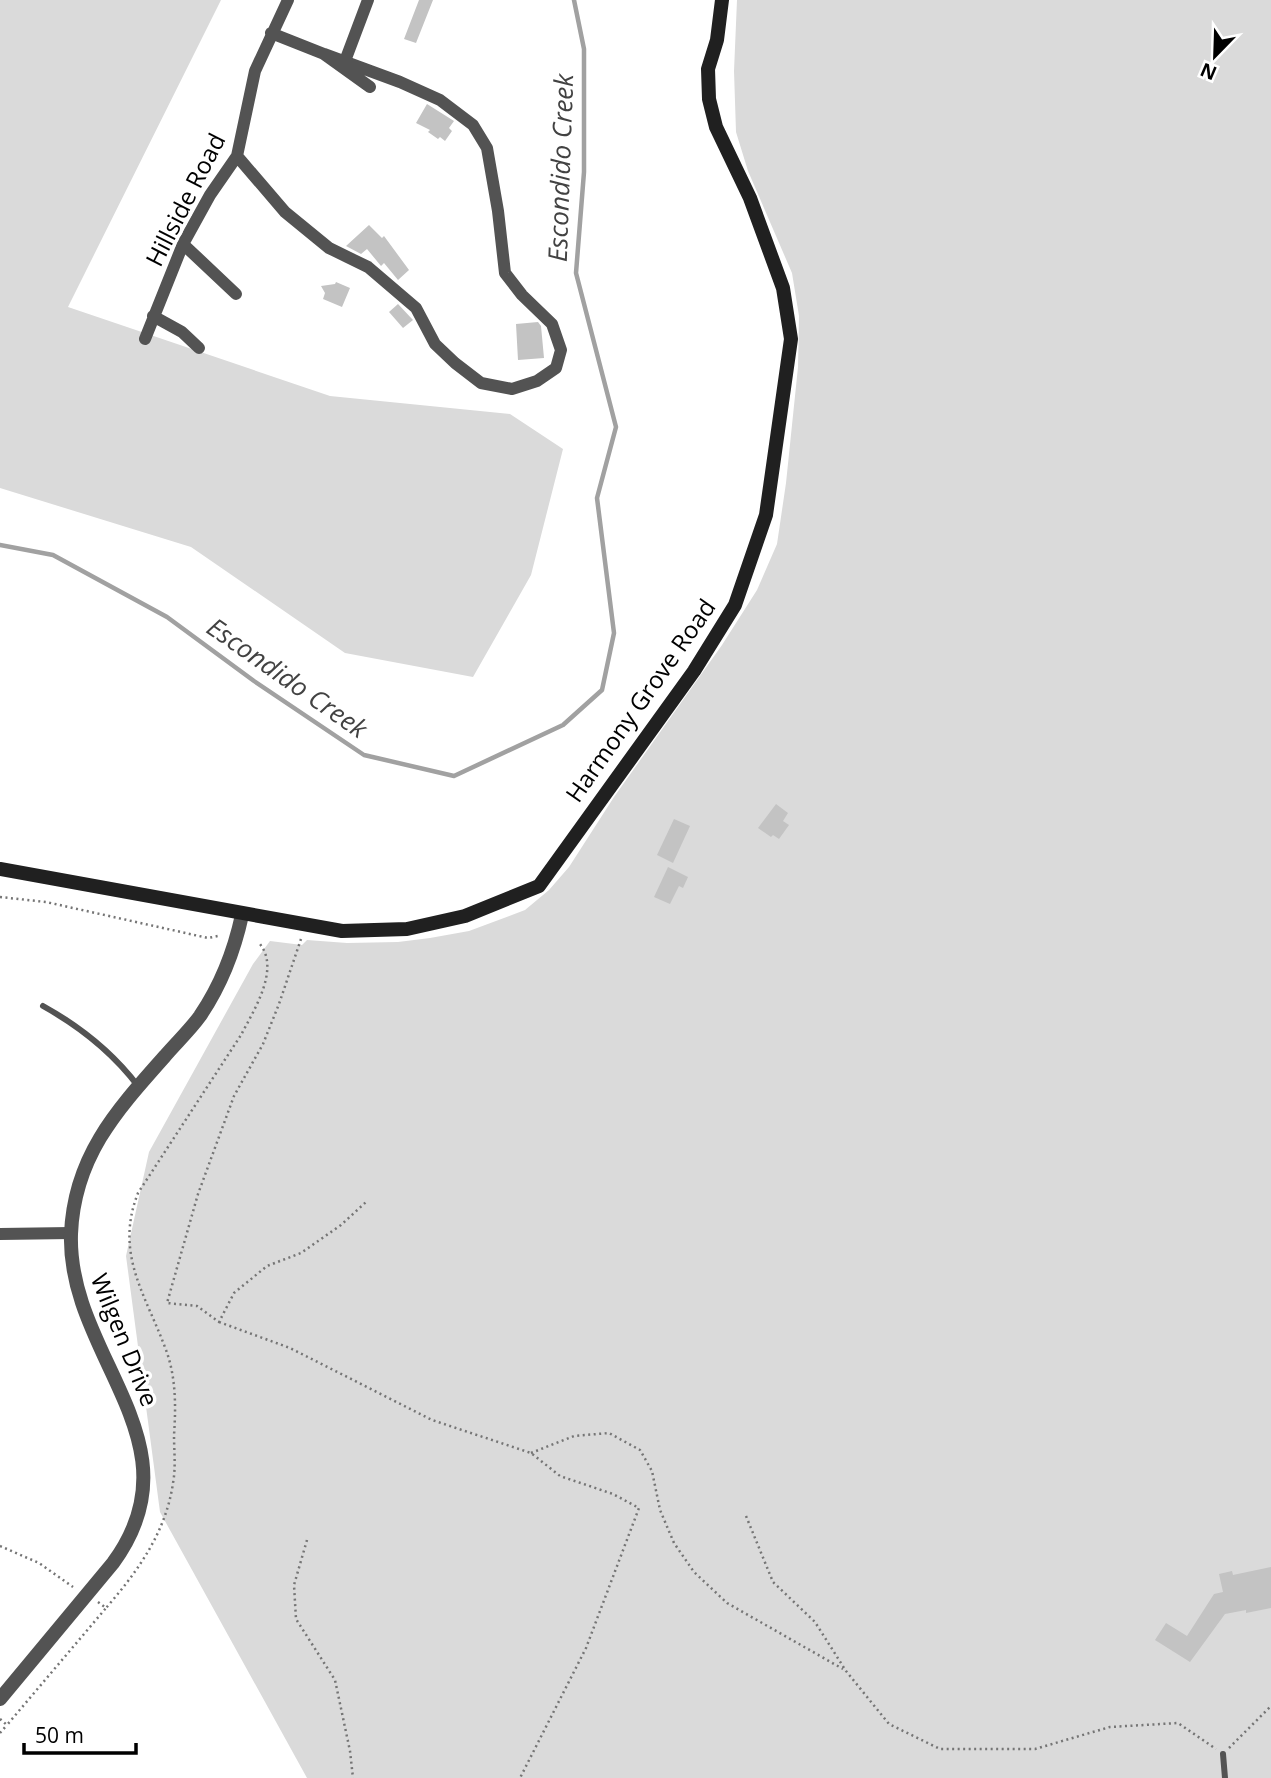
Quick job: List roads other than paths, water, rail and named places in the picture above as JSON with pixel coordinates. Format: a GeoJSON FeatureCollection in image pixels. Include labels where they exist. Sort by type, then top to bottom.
{"type":"FeatureCollection","features":[{"type":"Feature","properties":{"kind":"main road","name":"Harmony Grove Road"},"geometry":{"type":"LineString","coordinates":[[0,869],[342,931],[407,929],[466,916],[539,886],[694,671],[735,605],[766,515],[792,339],[783,288],[750,198],[716,127],[709,99],[708,69],[717,40],[722,0]]}},
{"type":"Feature","properties":{"kind":"street","name":"Hillside Road"},"geometry":{"type":"LineString","coordinates":[[145,339],[183,244],[210,195],[237,156],[255,71],[288,0]]}},
{"type":"Feature","properties":{"kind":"street"},"geometry":{"type":"LineString","coordinates":[[345,61],[368,0]]}},
{"type":"Feature","properties":{"kind":"street"},"geometry":{"type":"LineString","coordinates":[[237,156],[285,212],[329,248],[368,267],[416,308],[435,344],[481,383],[512,389],[537,381],[556,368],[561,350],[552,324],[522,295],[505,273],[487,148],[473,125],[440,100],[271,33]]}},
{"type":"Feature","properties":{"kind":"street"},"geometry":{"type":"LineString","coordinates":[[324,54],[370,87]]}},
{"type":"Feature","properties":{"kind":"street"},"geometry":{"type":"LineString","coordinates":[[183,244],[236,294]]}},
{"type":"Feature","properties":{"kind":"street"},"geometry":{"type":"LineString","coordinates":[[153,316],[182,332],[199,348]]}},
{"type":"Feature","properties":{"kind":"street","name":"Wilgen Drive"},"geometry":{"type":"LineString","coordinates":[[0,1699],[125,1547],[137,1518],[143,1492],[144,1467],[140,1439],[77,1293],[73,1274],[71,1233],[78,1188],[87,1160],[103,1132],[138,1086],[199,1018],[223,978],[236,945],[242,915]]}},
{"type":"Feature","properties":{"kind":"street"},"geometry":{"type":"LineString","coordinates":[[0,1234],[71,1233]]}},
{"type":"Feature","properties":{"kind":"lane"},"geometry":{"type":"LineString","coordinates":[[43,1006],[60,1015],[118,1061],[138,1086]]}},
{"type":"Feature","properties":{"kind":"lane"},"geometry":{"type":"LineString","coordinates":[[1223,1754],[1225,1778]]}},
{"type":"Feature","properties":{"kind":"waterway","name":"Escondido Creek"},"geometry":{"type":"LineString","coordinates":[[0,545],[53,555],[167,617],[254,681],[364,755],[454,776],[563,725],[602,690],[614,633],[597,498],[616,427],[576,273],[584,172],[584,49],[574,0]]}}]}
